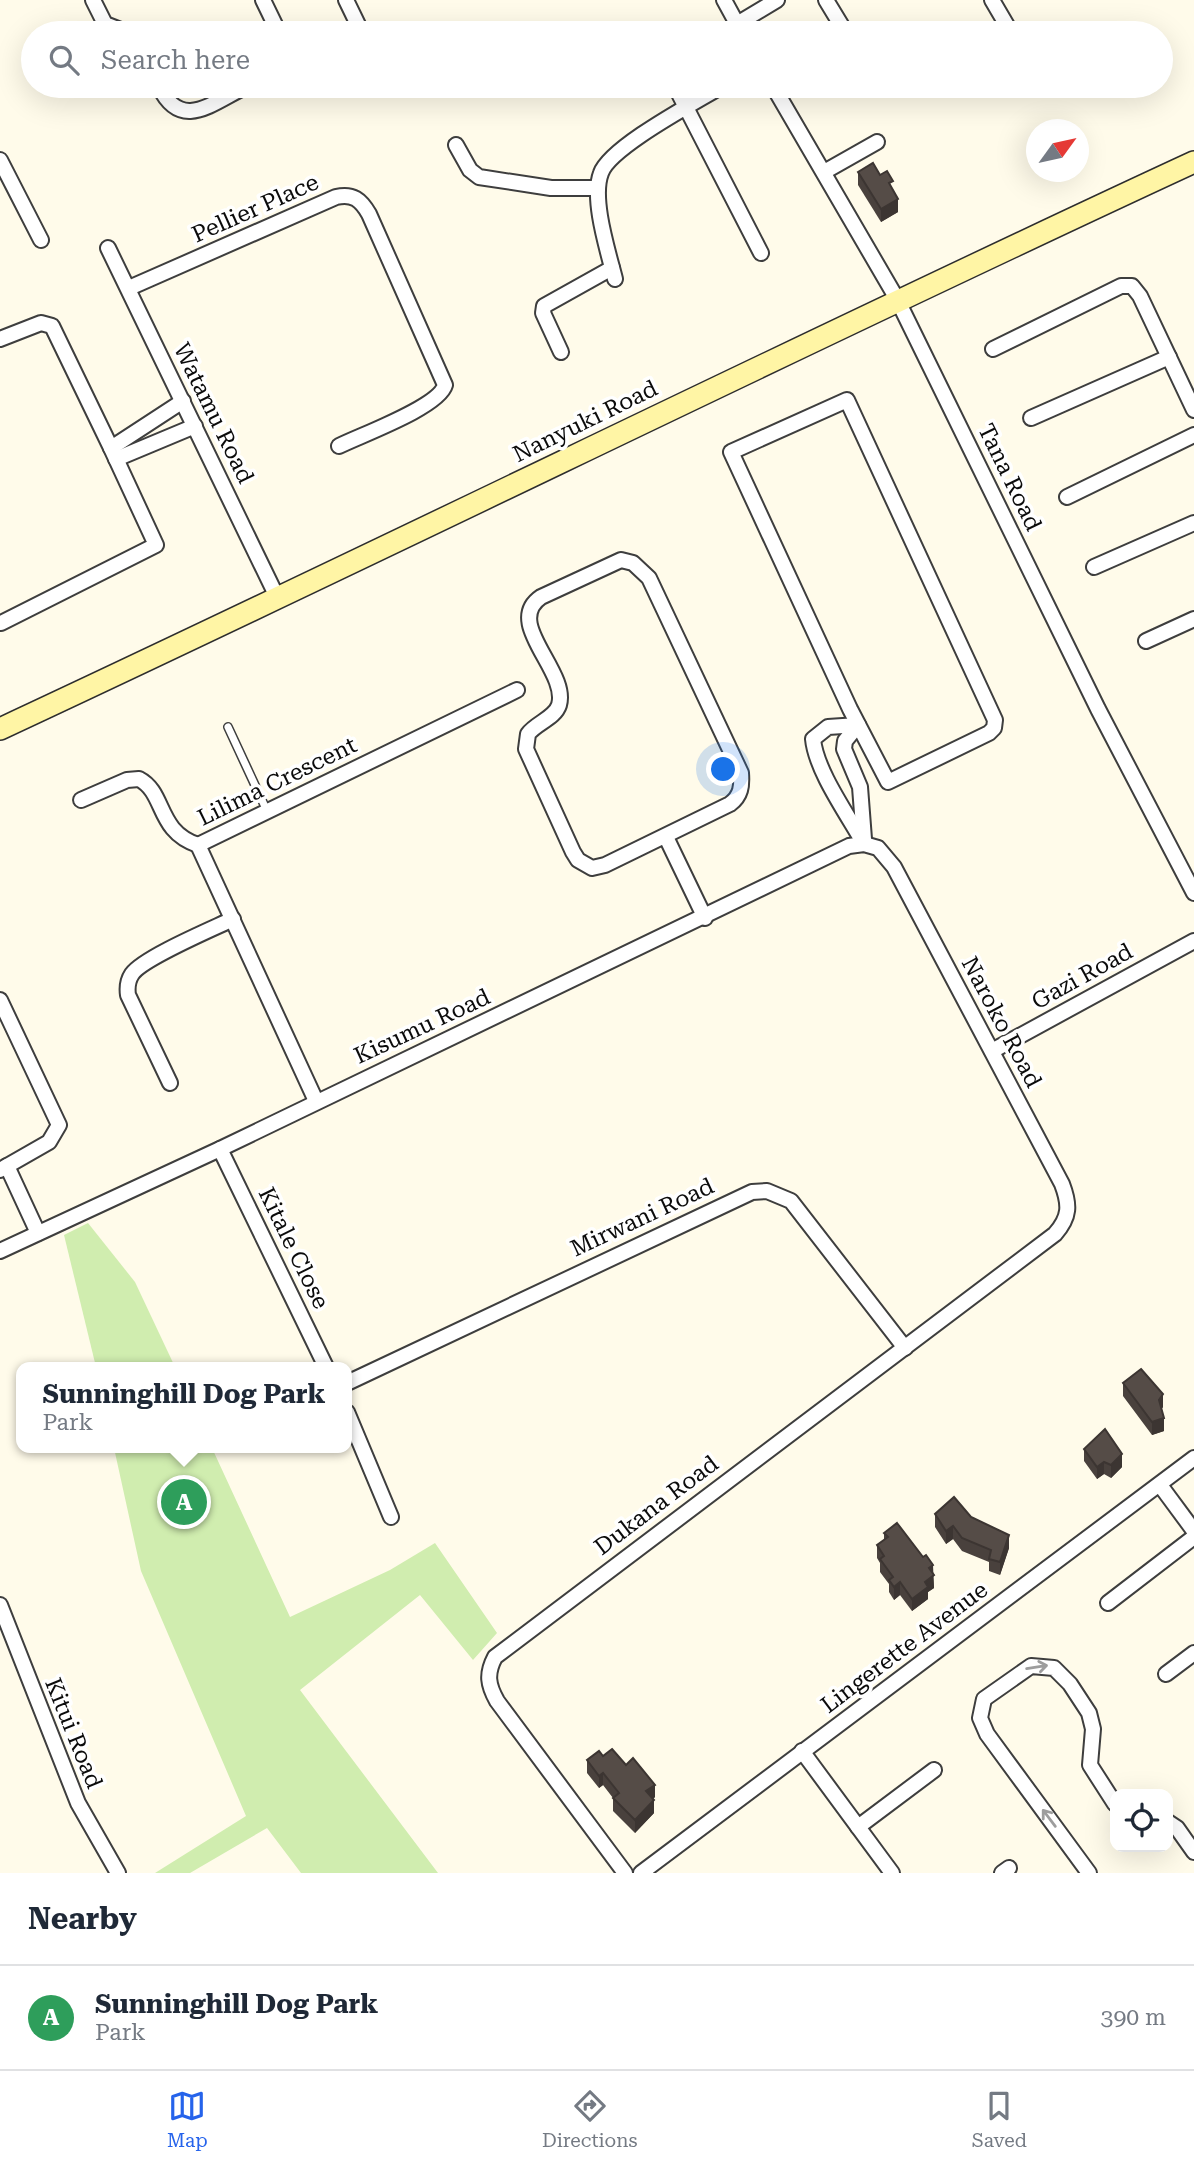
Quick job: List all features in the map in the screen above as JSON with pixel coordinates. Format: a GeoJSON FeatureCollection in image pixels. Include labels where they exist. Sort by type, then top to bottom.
{"type":"FeatureCollection","features":[{"type":"Feature","properties":{"kind":"street"},"geometry":{"type":"LineString","coordinates":[[93,0],[104,21]]}},
{"type":"Feature","properties":{"kind":"street"},"geometry":{"type":"LineString","coordinates":[[263,0],[273,21]]}},
{"type":"Feature","properties":{"kind":"street"},"geometry":{"type":"LineString","coordinates":[[346,0],[356,21]]}},
{"type":"Feature","properties":{"kind":"street"},"geometry":{"type":"LineString","coordinates":[[723,0],[735,21]]}},
{"type":"Feature","properties":{"kind":"street"},"geometry":{"type":"LineString","coordinates":[[750,21],[777,0]]}},
{"type":"Feature","properties":{"kind":"street"},"geometry":{"type":"LineString","coordinates":[[826,0],[839,21]]}},
{"type":"Feature","properties":{"kind":"street"},"geometry":{"type":"LineString","coordinates":[[992,0],[1004,21]]}},
{"type":"Feature","properties":{"kind":"street"},"geometry":{"type":"LineString","coordinates":[[166,98],[169,104],[185,112],[198,110],[222,98]]}},
{"type":"Feature","properties":{"kind":"street"},"geometry":{"type":"LineString","coordinates":[[680,98],[761,253]]}},
{"type":"Feature","properties":{"kind":"street"},"geometry":{"type":"LineString","coordinates":[[561,352],[543,313],[544,306],[613,273],[598,188],[607,161],[702,98]]}},
{"type":"Feature","properties":{"kind":"street","name":"Tana Road"},"geometry":{"type":"LineString","coordinates":[[780,98],[897,299],[1098,709],[1194,893]]}},
{"type":"Feature","properties":{"kind":"street"},"geometry":{"type":"LineString","coordinates":[[824,172],[877,142]]}},
{"type":"Feature","properties":{"kind":"street"},"geometry":{"type":"LineString","coordinates":[[456,145],[470,170],[479,177],[551,188],[598,188]]}},
{"type":"Feature","properties":{"kind":"street","name":"Nanyuki Road"},"geometry":{"type":"LineString","coordinates":[[0,729],[278,599],[897,299],[1194,162]]}},
{"type":"Feature","properties":{"kind":"street"},"geometry":{"type":"LineString","coordinates":[[2,167],[41,240]]}},
{"type":"Feature","properties":{"kind":"street","name":"Pellier Place"},"geometry":{"type":"LineString","coordinates":[[129,288],[336,197],[353,197],[369,214],[444,377],[443,392],[429,404],[339,446]]}},
{"type":"Feature","properties":{"kind":"street","name":"Watamu Road"},"geometry":{"type":"LineString","coordinates":[[108,248],[278,599]]}},
{"type":"Feature","properties":{"kind":"street"},"geometry":{"type":"LineString","coordinates":[[993,349],[1126,285],[1132,286],[1140,296],[1194,410]]}},
{"type":"Feature","properties":{"kind":"street"},"geometry":{"type":"LineString","coordinates":[[0,339],[32,325],[41,323],[52,326],[156,545],[1,622]]}},
{"type":"Feature","properties":{"kind":"street"},"geometry":{"type":"LineString","coordinates":[[1031,418],[1168,358]]}},
{"type":"Feature","properties":{"kind":"street"},"geometry":{"type":"LineString","coordinates":[[847,400],[995,720],[994,728],[989,733],[888,782],[858,725],[731,452],[847,400]]}},
{"type":"Feature","properties":{"kind":"street"},"geometry":{"type":"LineString","coordinates":[[114,454],[146,425],[183,401]]}},
{"type":"Feature","properties":{"kind":"street"},"geometry":{"type":"LineString","coordinates":[[114,454],[195,426]]}},
{"type":"Feature","properties":{"kind":"street"},"geometry":{"type":"LineString","coordinates":[[1068,497],[1194,435]]}},
{"type":"Feature","properties":{"kind":"street"},"geometry":{"type":"LineString","coordinates":[[1094,567],[1194,523]]}},
{"type":"Feature","properties":{"kind":"street"},"geometry":{"type":"LineString","coordinates":[[621,560],[634,563],[649,578],[741,773],[742,785],[736,800],[666,837],[605,865],[592,868],[585,865],[573,852],[526,749],[527,734],[553,714],[560,698],[556,682],[532,632],[529,609],[541,597],[621,560]]}},
{"type":"Feature","properties":{"kind":"street"},"geometry":{"type":"LineString","coordinates":[[1146,641],[1194,619]]}},
{"type":"Feature","properties":{"kind":"street","name":"Lilima Crescent"},"geometry":{"type":"LineString","coordinates":[[316,1101],[198,845],[517,690]]}},
{"type":"Feature","properties":{"kind":"street"},"geometry":{"type":"LineString","coordinates":[[858,725],[845,741],[844,749],[862,796],[864,844]]}},
{"type":"Feature","properties":{"kind":"street"},"geometry":{"type":"LineString","coordinates":[[858,725],[828,727],[813,739],[814,750],[864,844]]}},
{"type":"Feature","properties":{"kind":"street"},"geometry":{"type":"LineString","coordinates":[[81,800],[127,780],[139,779],[148,787],[171,828],[184,840],[198,845]]}},
{"type":"Feature","properties":{"kind":"street"},"geometry":{"type":"LineString","coordinates":[[666,837],[705,918]]}},
{"type":"Feature","properties":{"kind":"street","name":"Kisumu Road"},"geometry":{"type":"LineString","coordinates":[[0,1251],[705,918],[838,850],[864,844]]}},
{"type":"Feature","properties":{"kind":"street","name":"Naroko Road"},"geometry":{"type":"LineString","coordinates":[[864,844],[883,852],[894,867],[1067,1196],[1068,1214],[1055,1234]]}},
{"type":"Feature","properties":{"kind":"street"},"geometry":{"type":"LineString","coordinates":[[170,1083],[131,1004],[128,995],[129,980],[132,973],[147,962],[233,919]]}},
{"type":"Feature","properties":{"kind":"street","name":"Gazi Road"},"geometry":{"type":"LineString","coordinates":[[992,1051],[1194,941]]}},
{"type":"Feature","properties":{"kind":"street"},"geometry":{"type":"LineString","coordinates":[[0,1000],[59,1125],[49,1142],[4,1168],[38,1233]]}},
{"type":"Feature","properties":{"kind":"street","name":"Kitale Close"},"geometry":{"type":"LineString","coordinates":[[220,1149],[324,1362]]}},
{"type":"Feature","properties":{"kind":"street","name":"Mirwani Road"},"geometry":{"type":"LineString","coordinates":[[352,1381],[752,1192],[767,1191],[791,1201],[905,1348]]}},
{"type":"Feature","properties":{"kind":"street","name":"Dukana Road"},"geometry":{"type":"LineString","coordinates":[[625,1873],[497,1701],[488,1672],[495,1657],[1055,1234]]}},
{"type":"Feature","properties":{"kind":"street"},"geometry":{"type":"LineString","coordinates":[[352,1424],[391,1517]]}},
{"type":"Feature","properties":{"kind":"street","name":"Lingerette Avenue"},"geometry":{"type":"LineString","coordinates":[[641,1873],[1194,1458]]}},
{"type":"Feature","properties":{"kind":"street"},"geometry":{"type":"LineString","coordinates":[[1160,1485],[1194,1531]]}},
{"type":"Feature","properties":{"kind":"street"},"geometry":{"type":"LineString","coordinates":[[1108,1603],[1194,1537]]}},
{"type":"Feature","properties":{"kind":"street","name":"Kitui Road"},"geometry":{"type":"LineString","coordinates":[[0,1605],[78,1803],[118,1873]]}},
{"type":"Feature","properties":{"kind":"street"},"geometry":{"type":"LineString","coordinates":[[1166,1674],[1194,1653]]}},
{"type":"Feature","properties":{"kind":"street"},"geometry":{"type":"LineString","coordinates":[[1089,1873],[987,1734],[980,1717],[984,1699],[1031,1666],[1054,1668],[1070,1684],[1090,1713],[1093,1729],[1090,1765],[1110,1796]]}},
{"type":"Feature","properties":{"kind":"street"},"geometry":{"type":"LineString","coordinates":[[802,1751],[892,1873]]}},
{"type":"Feature","properties":{"kind":"street"},"geometry":{"type":"LineString","coordinates":[[858,1828],[934,1770]]}},
{"type":"Feature","properties":{"kind":"street"},"geometry":{"type":"LineString","coordinates":[[1173,1825],[1194,1852]]}},
{"type":"Feature","properties":{"kind":"lane"},"geometry":{"type":"LineString","coordinates":[[228,727],[267,811]]}},
{"type":"Feature","properties":{"kind":"lane"},"geometry":{"type":"LineString","coordinates":[[843,806],[862,796]]}},
{"type":"Feature","properties":{"kind":"green space"},"geometry":{"type":"Polygon","coordinates":[[[88,1223],[135,1282],[173,1362],[95,1362],[64,1235],[88,1223]]]}},
{"type":"Feature","properties":{"kind":"green space"},"geometry":{"type":"Polygon","coordinates":[[[115,1453],[214,1453],[290,1617],[390,1570],[435,1543],[497,1633],[473,1660],[420,1595],[300,1690],[438,1873],[301,1873],[267,1828],[190,1873],[155,1873],[246,1816],[141,1571],[115,1453]]]}},
{"type":"Feature","properties":{"kind":"building"},"geometry":{"type":"Polygon","coordinates":[[[873,163],[880,175],[887,171],[893,181],[889,183],[898,199],[881,209],[858,172],[873,163]]]}},
{"type":"Feature","properties":{"kind":"building"},"geometry":{"type":"Polygon","coordinates":[[[1141,1369],[1163,1394],[1159,1400],[1164,1418],[1152,1422],[1123,1383],[1141,1369]]]}},
{"type":"Feature","properties":{"kind":"building"},"geometry":{"type":"Polygon","coordinates":[[[1105,1429],[1122,1454],[1111,1465],[1104,1462],[1097,1467],[1084,1449],[1105,1429]]]}},
{"type":"Feature","properties":{"kind":"building"},"geometry":{"type":"Polygon","coordinates":[[[954,1497],[971,1517],[1009,1535],[1000,1562],[989,1559],[991,1550],[962,1538],[953,1526],[946,1531],[935,1514],[954,1497]]]}},
{"type":"Feature","properties":{"kind":"building"},"geometry":{"type":"Polygon","coordinates":[[[897,1523],[923,1557],[926,1555],[933,1565],[929,1568],[934,1575],[925,1582],[928,1587],[912,1599],[900,1582],[894,1587],[889,1580],[893,1577],[880,1559],[884,1556],[877,1545],[888,1537],[884,1533],[897,1523]]]}},
{"type":"Feature","properties":{"kind":"building"},"geometry":{"type":"Polygon","coordinates":[[[612,1749],[626,1765],[633,1758],[655,1785],[646,1791],[654,1800],[635,1820],[613,1798],[619,1793],[603,1773],[599,1776],[587,1760],[599,1751],[603,1756],[612,1749]]]}},
{"type":"Feature","properties":{"kind":"place","name":"Sunninghill Dog Park"},"geometry":{"type":"Point","coordinates":[184,1502]}}]}
